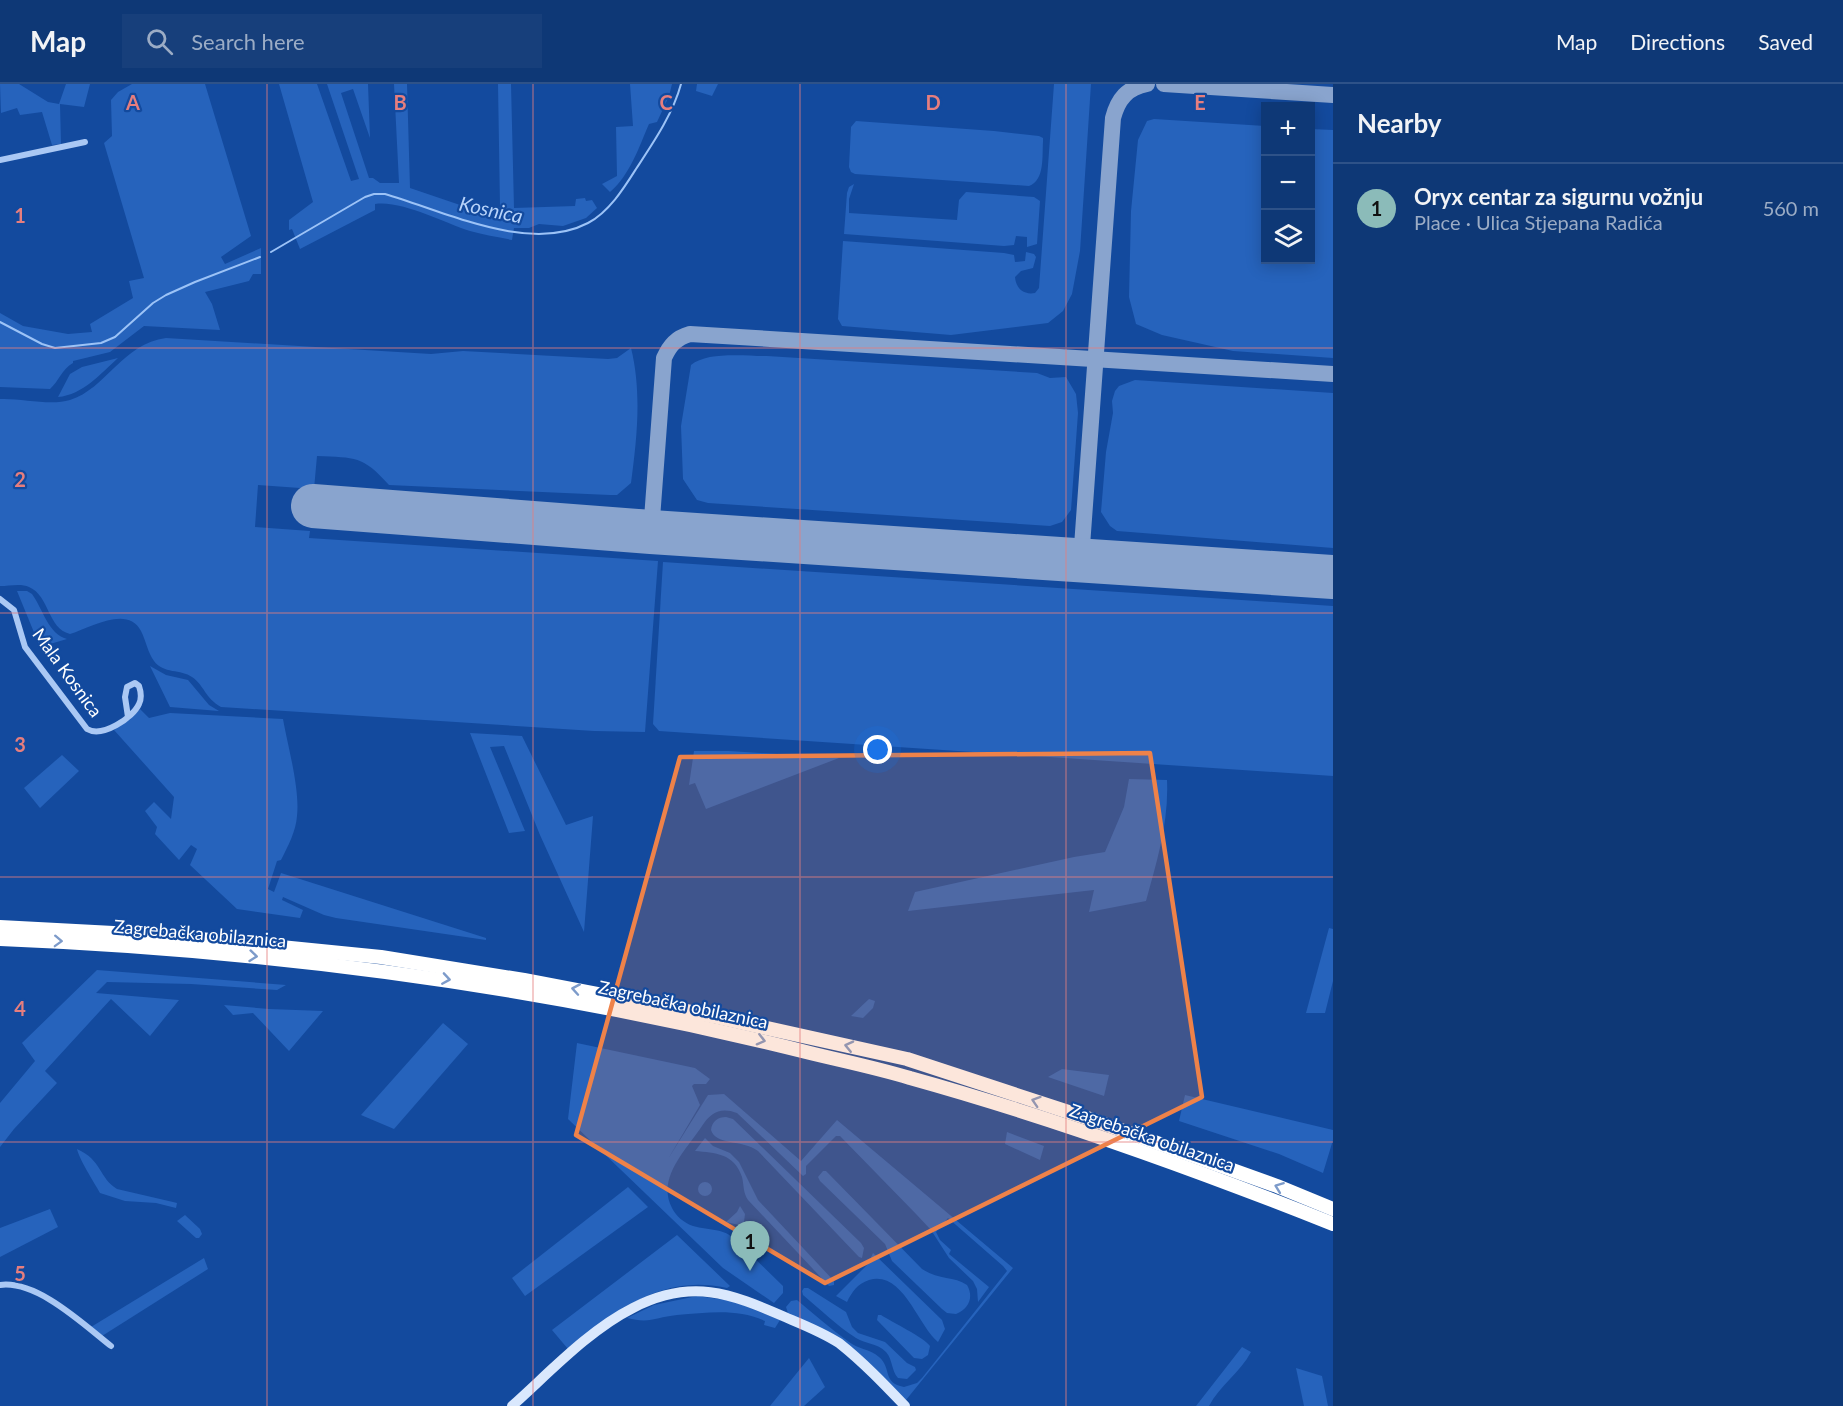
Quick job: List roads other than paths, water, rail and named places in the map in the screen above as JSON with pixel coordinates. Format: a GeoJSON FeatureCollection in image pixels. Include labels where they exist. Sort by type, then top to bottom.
{"type":"FeatureCollection","features":[{"type":"Feature","properties":{"kind":"highway","name":"Zagrebačka obilaznica"},"geometry":{"type":"LineString","coordinates":[[0,927],[170,936],[381,957],[566,988],[712,1016],[907,1059],[1107,1125],[1277,1186],[1333,1209]]}},
{"type":"Feature","properties":{"kind":"highway","name":"Zagrebačka obilaznica"},"geometry":{"type":"LineString","coordinates":[[0,939],[169,947],[387,970],[521,991],[708,1027],[910,1078],[1073,1129],[1333,1224]]}},
{"type":"Feature","properties":{"kind":"street"},"geometry":{"type":"LineString","coordinates":[[0,160],[53,147],[86,142]]}},
{"type":"Feature","properties":{"kind":"street","name":"Mala Kosnica"},"geometry":{"type":"LineString","coordinates":[[0,599],[14,610],[25,647],[87,729],[96,733],[104,731],[128,717],[141,699],[135,683],[127,687],[125,691],[128,717]]}},
{"type":"Feature","properties":{"kind":"street"},"geometry":{"type":"LineString","coordinates":[[0,1285],[23,1286],[44,1297],[111,1346]]}},
{"type":"Feature","properties":{"kind":"street"},"geometry":{"type":"LineString","coordinates":[[513,1406],[595,1333],[633,1307],[660,1297],[689,1291],[714,1291],[747,1300],[824,1334],[856,1358],[905,1406]]}},
{"type":"Feature","properties":{"kind":"waterway","name":"Kosnica"},"geometry":{"type":"LineString","coordinates":[[271,252],[365,197],[374,194],[385,194],[460,219],[513,232],[540,234],[565,231],[588,223],[603,213],[626,184],[662,128],[681,84]]}},
{"type":"Feature","properties":{"kind":"waterway","name":"Kosnica"},"geometry":{"type":"LineString","coordinates":[[0,322],[42,344],[55,348],[101,343],[115,337],[153,303],[166,295],[260,257]]}},
{"type":"Feature","properties":{"kind":"place","name":"Oryx centar za sigurnu vožnju"},"geometry":{"type":"Point","coordinates":[750,1271]}}]}
